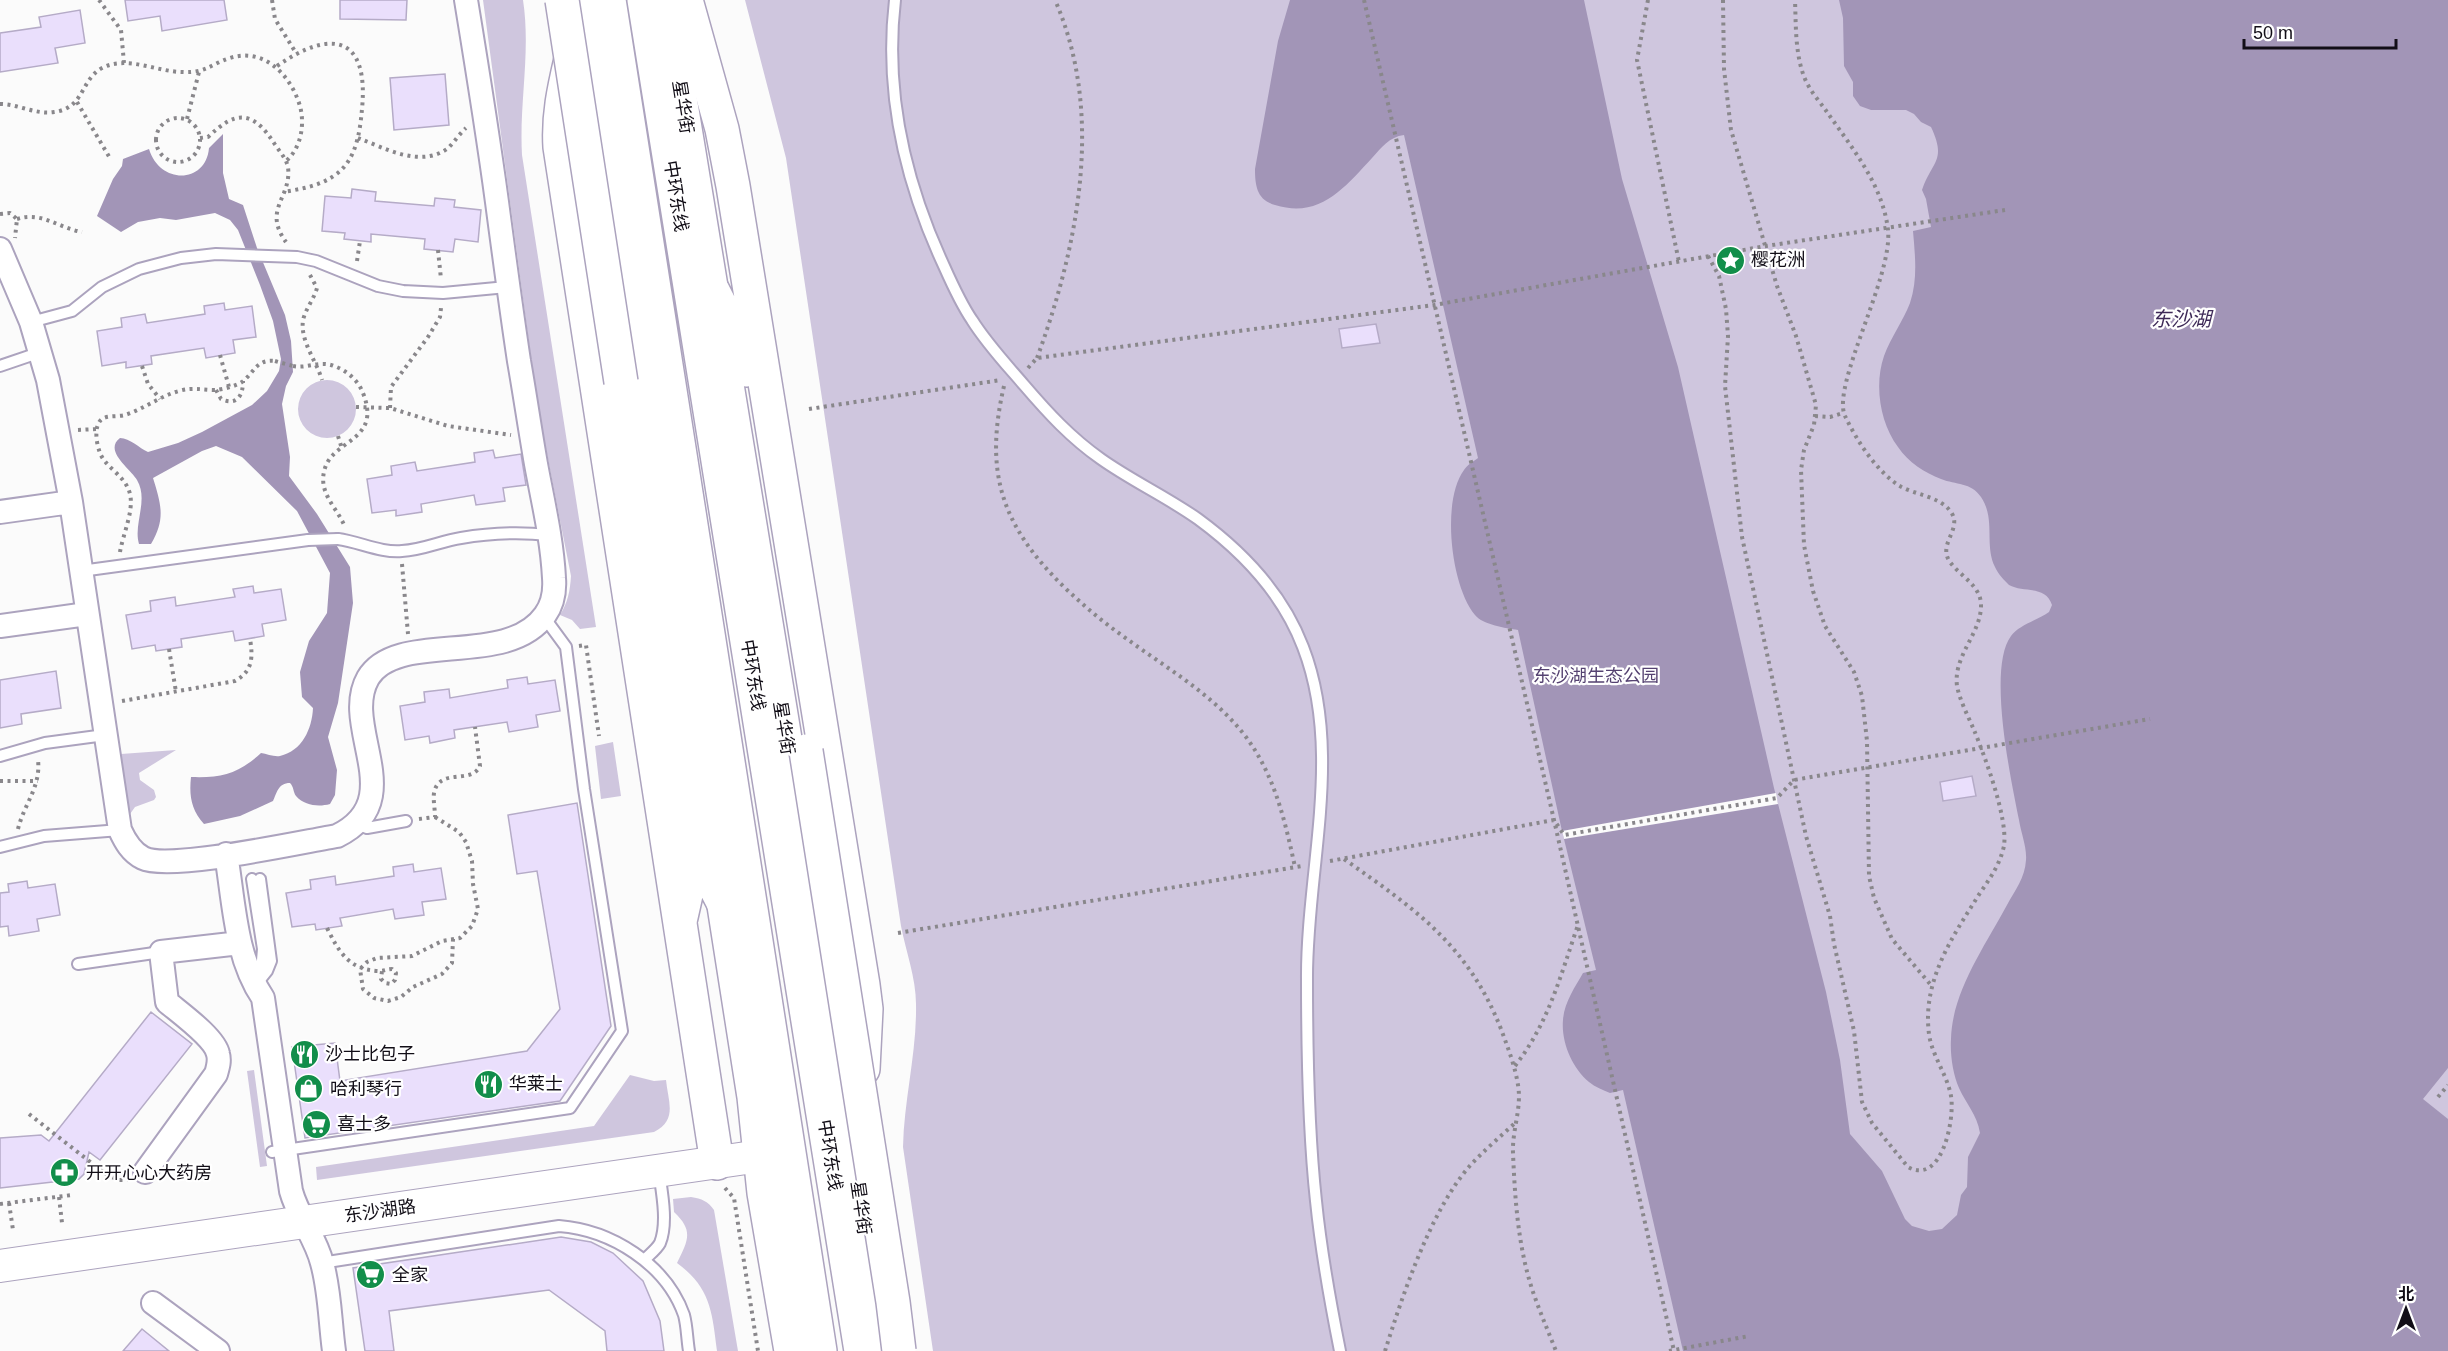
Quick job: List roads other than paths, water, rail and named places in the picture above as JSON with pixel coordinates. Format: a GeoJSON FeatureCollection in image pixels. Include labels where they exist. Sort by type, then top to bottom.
{"type":"FeatureCollection","features":[{"type":"Feature","properties":{"kind":"main road","name":"中环东线"},"geometry":{"type":"LineString","coordinates":[[644,0],[861,1351]]}},
{"type":"Feature","properties":{"kind":"main road","name":"星华街"},"geometry":{"type":"LineString","coordinates":[[664,0],[851,1142],[882,1351]]}},
{"type":"Feature","properties":{"kind":"main road"},"geometry":{"type":"LineString","coordinates":[[686,0],[722,129],[866,1009],[862,1074],[851,1142]]}},
{"type":"Feature","properties":{"kind":"main road","name":"中环东线"},"geometry":{"type":"LineString","coordinates":[[584,2],[820,1351]]}},
{"type":"Feature","properties":{"kind":"main road"},"geometry":{"type":"LineString","coordinates":[[584,2],[621,382],[696,850],[725,906]]}},
{"type":"Feature","properties":{"kind":"main road"},"geometry":{"type":"LineString","coordinates":[[584,2],[725,906],[754,1097],[760,1156],[791,1351]]}},
{"type":"Feature","properties":{"kind":"main road"},"geometry":{"type":"LineString","coordinates":[[584,2],[560,105],[560,147],[660,798],[681,917],[717,1163]]}},
{"type":"Feature","properties":{"kind":"main road"},"geometry":{"type":"LineString","coordinates":[[713,291],[743,350],[892,1291],[899,1351]]}},
{"type":"Feature","properties":{"kind":"main road"},"geometry":{"type":"LineString","coordinates":[[681,917],[696,850]]}},
{"type":"Feature","properties":{"kind":"main road","name":"东沙湖路"},"geometry":{"type":"LineString","coordinates":[[0,1266],[760,1156]]}},
{"type":"Feature","properties":{"kind":"street"},"geometry":{"type":"LineString","coordinates":[[4,246],[7,285],[31,322],[41,351],[59,435],[120,830],[130,847],[143,858],[152,861],[174,862],[337,836],[357,824],[370,801],[372,790],[361,702],[365,685],[374,670],[395,656],[499,643],[517,637],[544,617],[554,593],[549,535],[507,287],[497,201],[466,0]]}},
{"type":"Feature","properties":{"kind":"street"},"geometry":{"type":"LineString","coordinates":[[0,512],[71,502]]}},
{"type":"Feature","properties":{"kind":"street"},"geometry":{"type":"LineString","coordinates":[[0,627],[87,614]]}},
{"type":"Feature","properties":{"kind":"street"},"geometry":{"type":"LineString","coordinates":[[226,854],[240,943],[255,986],[250,1000],[278,1152],[291,1191],[297,1223],[310,1234],[334,1351]]}},
{"type":"Feature","properties":{"kind":"street"},"geometry":{"type":"LineString","coordinates":[[145,1172],[216,1074],[219,1065],[219,1054],[214,1044],[167,1002],[161,952],[240,943]]}},
{"type":"Feature","properties":{"kind":"street"},"geometry":{"type":"LineString","coordinates":[[317,1264],[323,1351]]}},
{"type":"Feature","properties":{"kind":"street"},"geometry":{"type":"LineString","coordinates":[[153,1303],[218,1351]]}},
{"type":"Feature","properties":{"kind":"lane"},"geometry":{"type":"LineString","coordinates":[[895,0],[892,66],[902,149],[915,196],[935,248],[970,318],[1000,358],[1064,430],[1102,459],[1198,519],[1255,568],[1284,609],[1303,647],[1319,721],[1321,767],[1308,928],[1310,1112],[1315,1198],[1325,1274],[1340,1351]]}},
{"type":"Feature","properties":{"kind":"lane"},"geometry":{"type":"LineString","coordinates":[[31,322],[72,311],[102,287],[139,269],[181,258],[216,254],[297,257],[316,261],[378,286],[403,291],[442,293],[507,287]]}},
{"type":"Feature","properties":{"kind":"lane"},"geometry":{"type":"LineString","coordinates":[[0,366],[41,351]]}},
{"type":"Feature","properties":{"kind":"lane"},"geometry":{"type":"LineString","coordinates":[[81,571],[125,567],[309,540],[352,541],[400,552],[427,548],[459,538],[518,533],[549,535]]}},
{"type":"Feature","properties":{"kind":"lane"},"geometry":{"type":"LineString","coordinates":[[278,1152],[570,1108],[622,1031],[584,789],[566,647],[544,617]]}},
{"type":"Feature","properties":{"kind":"lane"},"geometry":{"type":"LineString","coordinates":[[0,756],[34,745],[105,735]]}},
{"type":"Feature","properties":{"kind":"lane"},"geometry":{"type":"LineString","coordinates":[[357,824],[368,828],[406,821]]}},
{"type":"Feature","properties":{"kind":"lane"},"geometry":{"type":"LineString","coordinates":[[0,847],[44,836],[120,830]]}},
{"type":"Feature","properties":{"kind":"lane"},"geometry":{"type":"LineString","coordinates":[[255,986],[262,969],[263,949],[256,879]]}},
{"type":"Feature","properties":{"kind":"lane"},"geometry":{"type":"LineString","coordinates":[[78,964],[161,952]]}},
{"type":"Feature","properties":{"kind":"lane"},"geometry":{"type":"LineString","coordinates":[[644,1260],[659,1245],[663,1229],[662,1196],[658,1172]]}},
{"type":"Feature","properties":{"kind":"lane"},"geometry":{"type":"LineString","coordinates":[[317,1264],[559,1226],[580,1228],[599,1233],[622,1245],[644,1260],[669,1286],[684,1315],[689,1351]]}},
{"type":"Feature","properties":{"kind":"water","name":"东沙湖"},"geometry":{"type":"Polygon","coordinates":[[[1290,0],[1584,0],[1622,179],[1678,367],[1774,788],[1826,992],[1840,1060],[1850,1134],[1882,1171],[1905,1219],[1912,1226],[1929,1231],[1942,1229],[1957,1215],[1961,1195],[1967,1187],[1968,1157],[1980,1133],[1974,1115],[1959,1088],[1952,1064],[1951,1039],[1957,1004],[1971,970],[2019,884],[2026,860],[2003,725],[2001,673],[2004,651],[2014,632],[2049,612],[2052,605],[2045,595],[2039,592],[2009,585],[1998,572],[1990,550],[1988,514],[1977,492],[1968,486],[1935,477],[1917,466],[1902,452],[1887,427],[1880,403],[1881,367],[1913,294],[1915,267],[1913,231],[1931,227],[1922,190],[1936,160],[1938,147],[1931,127],[1921,122],[1914,114],[1906,110],[1871,110],[1860,106],[1853,96],[1853,82],[1844,66],[1843,18],[1839,0],[2448,0],[2448,1068],[2423,1099],[2448,1119],[2448,1351],[1683,1351],[1623,1090],[1610,1093],[1589,1082],[1577,1070],[1566,1046],[1563,1028],[1565,1007],[1583,973],[1596,970],[1562,831],[1518,630],[1489,624],[1475,615],[1467,602],[1455,565],[1451,522],[1453,502],[1457,484],[1464,470],[1478,458],[1404,135],[1386,143],[1341,190],[1318,204],[1305,208],[1275,205],[1264,200],[1258,192],[1255,169],[1278,41],[1290,0]]]}},
{"type":"Feature","properties":{"kind":"water"},"geometry":{"type":"Polygon","coordinates":[[[223,134],[223,173],[229,199],[243,205],[257,248],[285,315],[291,341],[293,372],[286,386],[282,404],[290,457],[289,476],[317,514],[350,567],[353,603],[338,703],[328,737],[337,770],[335,795],[330,804],[308,804],[296,796],[290,783],[286,783],[278,789],[273,801],[240,816],[204,824],[192,802],[191,777],[212,777],[229,773],[245,766],[261,753],[278,756],[288,753],[300,744],[308,731],[313,708],[302,697],[300,672],[309,641],[327,613],[330,573],[297,511],[242,457],[216,446],[202,451],[153,478],[161,511],[159,527],[151,544],[139,544],[138,528],[142,496],[137,480],[116,454],[116,443],[120,438],[124,438],[148,452],[178,443],[202,432],[252,405],[267,391],[279,371],[281,359],[273,321],[260,285],[238,230],[230,220],[215,213],[176,220],[160,218],[138,222],[121,232],[97,216],[113,179],[122,166],[123,159],[149,149],[155,161],[163,169],[172,174],[192,174],[200,168],[206,160],[209,148],[223,134]]]}},
{"type":"Feature","properties":{"kind":"place","name":"樱花洲"},"geometry":{"type":"Point","coordinates":[1730,260]}},
{"type":"Feature","properties":{"kind":"place","name":"沙士比包子"},"geometry":{"type":"Point","coordinates":[304,1054]}},
{"type":"Feature","properties":{"kind":"place","name":"华莱士"},"geometry":{"type":"Point","coordinates":[488,1084]}},
{"type":"Feature","properties":{"kind":"place","name":"哈利琴行"},"geometry":{"type":"Point","coordinates":[309,1089]}},
{"type":"Feature","properties":{"kind":"place","name":"喜士多"},"geometry":{"type":"Point","coordinates":[316,1124]}},
{"type":"Feature","properties":{"kind":"place","name":"开开心心大药房"},"geometry":{"type":"Point","coordinates":[65,1173]}},
{"type":"Feature","properties":{"kind":"place","name":"全家"},"geometry":{"type":"Point","coordinates":[371,1275]}},
{"type":"Feature","properties":{"kind":"park label","name":"东沙湖生态公园"},"geometry":{"type":"Point","coordinates":[1596,676]}}]}
